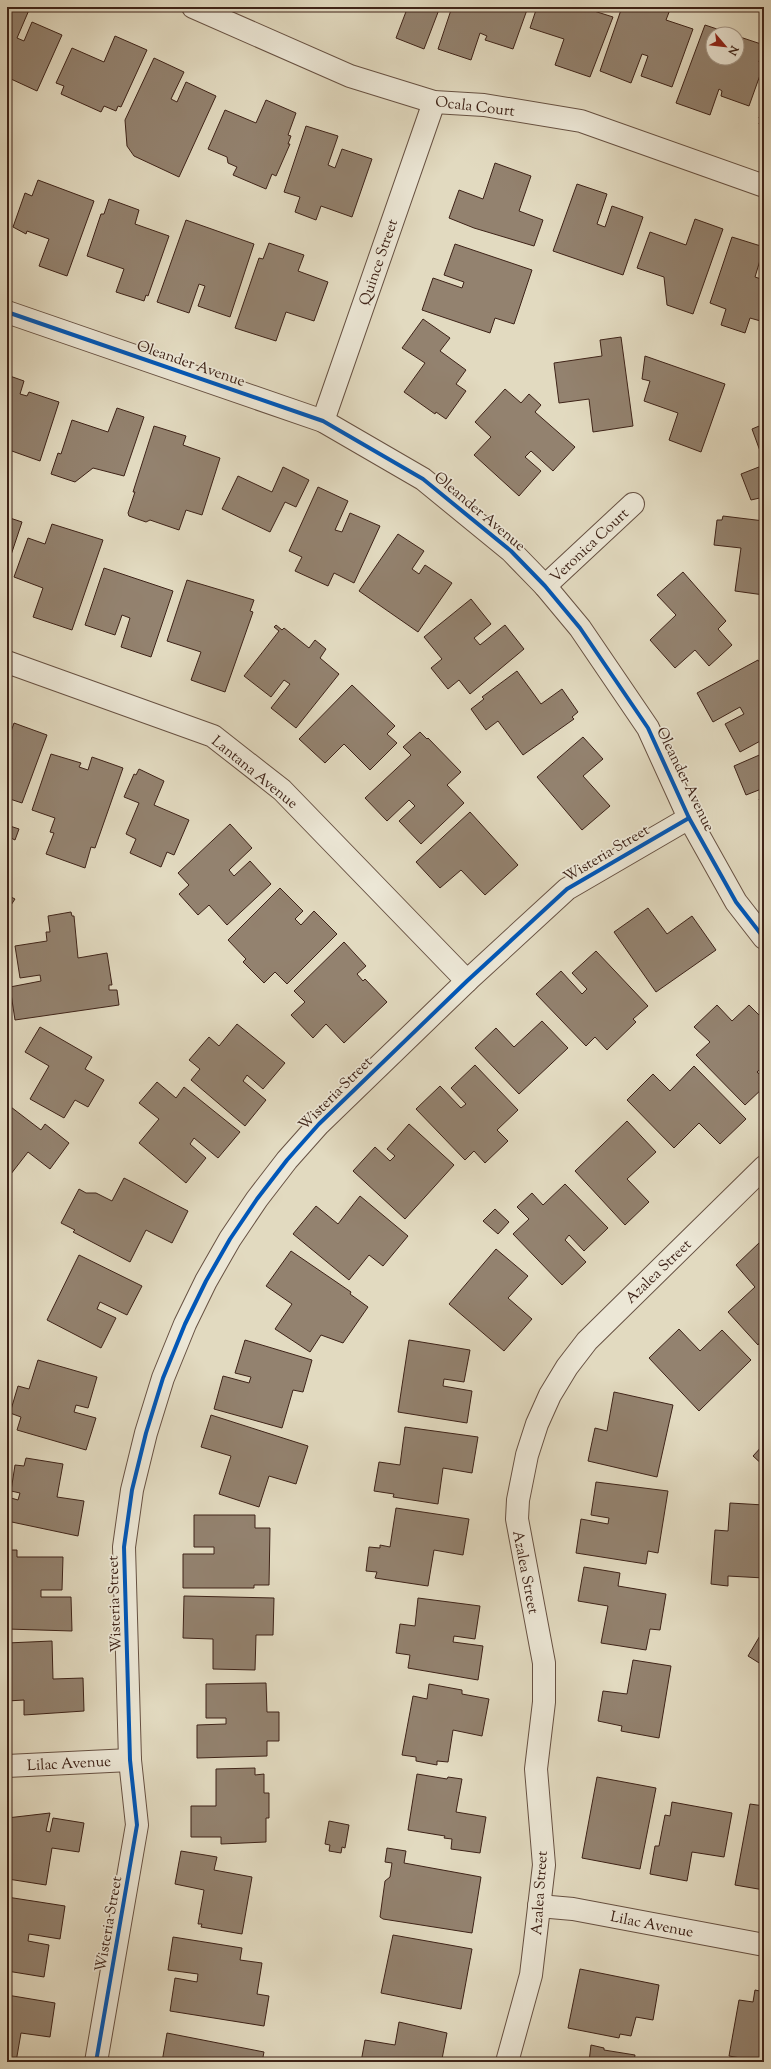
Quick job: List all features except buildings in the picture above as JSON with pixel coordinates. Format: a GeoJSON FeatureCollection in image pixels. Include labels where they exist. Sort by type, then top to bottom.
{"type":"FeatureCollection","features":[{"type":"Feature","properties":{"kind":"street","name":"Ocala Court"},"geometry":{"type":"LineString","coordinates":[[193,7],[350,76],[434,102],[484,104],[581,121],[764,186]]}},
{"type":"Feature","properties":{"kind":"street","name":"Quince Street"},"geometry":{"type":"LineString","coordinates":[[323,422],[434,102]]}},
{"type":"Feature","properties":{"kind":"street","name":"Oleander Avenue"},"geometry":{"type":"LineString","coordinates":[[7,312],[323,422],[423,479],[511,550],[545,586],[580,628],[648,728],[689,818],[736,902],[764,938]]}},
{"type":"Feature","properties":{"kind":"street","name":"Veronica Court"},"geometry":{"type":"LineString","coordinates":[[545,586],[633,504]]}},
{"type":"Feature","properties":{"kind":"street","name":"Lantana Avenue"},"geometry":{"type":"LineString","coordinates":[[7,662],[213,736],[282,790],[467,980]]}},
{"type":"Feature","properties":{"kind":"street","name":"Wisteria Street"},"geometry":{"type":"LineString","coordinates":[[96,2062],[137,1825],[130,1760],[124,1548],[132,1490],[146,1433],[163,1378],[185,1324],[206,1281],[230,1239],[257,1199],[287,1160],[319,1124],[467,980],[567,889],[689,818]]}},
{"type":"Feature","properties":{"kind":"street","name":"Azalea Street"},"geometry":{"type":"LineString","coordinates":[[507,2062],[531,1975],[544,1865],[536,1769],[544,1702],[544,1663],[516,1519],[520,1487],[527,1455],[537,1424],[550,1395],[567,1367],[587,1341],[764,1167]]}},
{"type":"Feature","properties":{"kind":"street","name":"Lilac Avenue"},"geometry":{"type":"LineString","coordinates":[[7,1766],[130,1760]]}},
{"type":"Feature","properties":{"kind":"street","name":"Lilac Avenue"},"geometry":{"type":"LineString","coordinates":[[539,1906],[573,1909],[764,1945]]}},
{"type":"Feature","properties":{"kind":"cycle path"},"geometry":{"type":"LineString","coordinates":[[7,312],[323,421],[423,479],[511,551],[545,586],[580,628],[648,728],[689,818],[736,902],[764,938]]}},
{"type":"Feature","properties":{"kind":"cycle path"},"geometry":{"type":"LineString","coordinates":[[96,2062],[137,1825],[130,1760],[124,1547],[132,1490],[146,1433],[163,1378],[185,1324],[206,1281],[230,1239],[257,1199],[287,1160],[319,1124],[467,981],[567,889],[689,818]]}}]}
